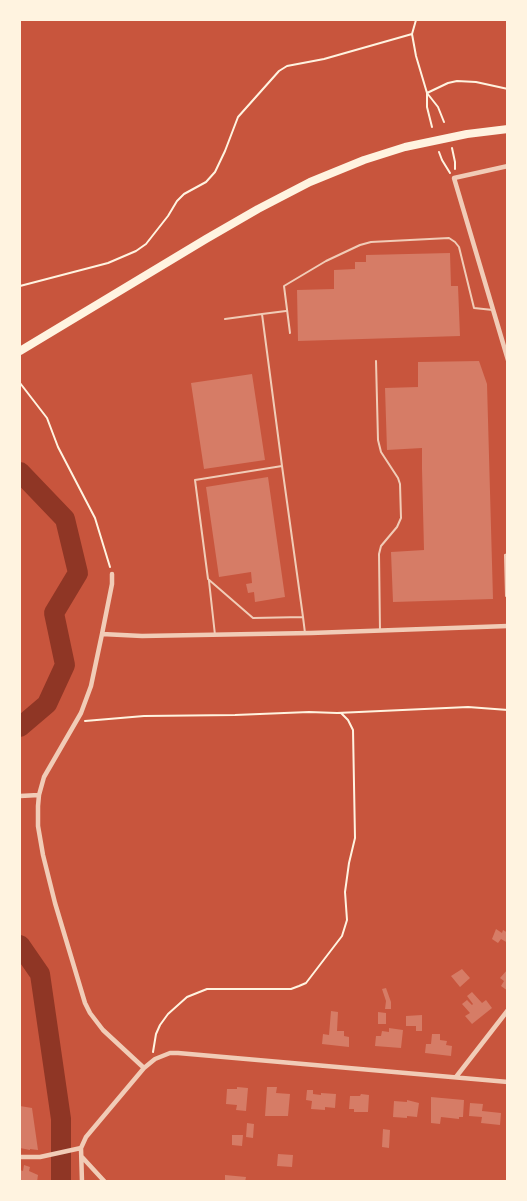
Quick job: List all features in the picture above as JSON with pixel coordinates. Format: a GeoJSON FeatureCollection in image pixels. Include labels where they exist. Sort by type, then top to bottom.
{"type":"FeatureCollection","features":[{"type":"Feature","properties":{"kind":"main road"},"geometry":{"type":"LineString","coordinates":[[22,349],[227,227],[310,182],[364,160],[405,147],[467,134],[507,129]]}},
{"type":"Feature","properties":{"kind":"street"},"geometry":{"type":"LineString","coordinates":[[507,166],[454,178],[507,360]]}},
{"type":"Feature","properties":{"kind":"street"},"geometry":{"type":"LineString","coordinates":[[112,574],[112,584],[91,686],[76,722],[44,777],[37,815],[43,855],[85,1003],[103,1029],[144,1068]]}},
{"type":"Feature","properties":{"kind":"street"},"geometry":{"type":"LineString","coordinates":[[102,634],[215,635],[507,626]]}},
{"type":"Feature","properties":{"kind":"street"},"geometry":{"type":"LineString","coordinates":[[20,796],[39,795]]}},
{"type":"Feature","properties":{"kind":"street"},"geometry":{"type":"LineString","coordinates":[[456,1077],[507,1010]]}},
{"type":"Feature","properties":{"kind":"street"},"geometry":{"type":"LineString","coordinates":[[82,1182],[81,1148],[90,1132],[144,1068],[155,1059],[170,1053],[507,1082]]}},
{"type":"Feature","properties":{"kind":"street"},"geometry":{"type":"LineString","coordinates":[[20,1157],[40,1157],[81,1148]]}},
{"type":"Feature","properties":{"kind":"street"},"geometry":{"type":"LineString","coordinates":[[82,1157],[105,1182]]}},
{"type":"Feature","properties":{"kind":"lane"},"geometry":{"type":"LineString","coordinates":[[290,333],[284,286],[326,261],[371,242],[448,238],[459,248],[474,308],[493,310]]}},
{"type":"Feature","properties":{"kind":"lane"},"geometry":{"type":"LineString","coordinates":[[225,319],[287,311]]}},
{"type":"Feature","properties":{"kind":"lane"},"geometry":{"type":"LineString","coordinates":[[262,314],[305,633]]}},
{"type":"Feature","properties":{"kind":"lane"},"geometry":{"type":"LineString","coordinates":[[376,361],[379,446],[385,460],[399,478],[401,518],[397,527],[381,546],[379,554],[380,630]]}},
{"type":"Feature","properties":{"kind":"lane"},"geometry":{"type":"LineString","coordinates":[[215,635],[195,480],[282,466]]}},
{"type":"Feature","properties":{"kind":"lane"},"geometry":{"type":"LineString","coordinates":[[506,596],[505,555],[507,554]]}},
{"type":"Feature","properties":{"kind":"lane"},"geometry":{"type":"LineString","coordinates":[[208,579],[253,618],[303,617]]}},
{"type":"Feature","properties":{"kind":"path"},"geometry":{"type":"LineString","coordinates":[[416,20],[412,34],[427,93],[427,107],[432,127]]}},
{"type":"Feature","properties":{"kind":"path"},"geometry":{"type":"LineString","coordinates":[[20,286],[108,263],[146,244],[177,201],[184,194],[206,182],[215,172],[238,117],[287,66],[324,59],[412,34]]}},
{"type":"Feature","properties":{"kind":"path"},"geometry":{"type":"LineString","coordinates":[[427,93],[456,81],[476,82],[507,89]]}},
{"type":"Feature","properties":{"kind":"path"},"geometry":{"type":"LineString","coordinates":[[427,93],[438,107],[444,122]]}},
{"type":"Feature","properties":{"kind":"path"},"geometry":{"type":"LineString","coordinates":[[452,148],[455,162],[454,178]]}},
{"type":"Feature","properties":{"kind":"path"},"geometry":{"type":"LineString","coordinates":[[439,152],[454,178]]}},
{"type":"Feature","properties":{"kind":"path"},"geometry":{"type":"LineString","coordinates":[[20,383],[47,418],[58,447],[94,518],[112,574]]}},
{"type":"Feature","properties":{"kind":"path"},"geometry":{"type":"LineString","coordinates":[[76,722],[144,716],[341,713],[468,707],[507,710]]}},
{"type":"Feature","properties":{"kind":"path"},"geometry":{"type":"LineString","coordinates":[[155,1059],[154,1043],[160,1024],[187,997],[207,989],[291,989],[299,986],[306,983],[342,936],[346,920],[345,892],[355,838],[353,730],[341,713]]}},
{"type":"Feature","properties":{"kind":"building"},"geometry":{"type":"Polygon","coordinates":[[[450,253],[451,286],[458,286],[460,336],[298,341],[297,290],[334,289],[334,270],[355,269],[355,262],[366,262],[366,255],[450,253]]]}},
{"type":"Feature","properties":{"kind":"building"},"geometry":{"type":"Polygon","coordinates":[[[479,361],[487,384],[493,599],[393,602],[391,552],[424,550],[422,448],[387,450],[385,388],[418,387],[418,362],[479,361]]]}},
{"type":"Feature","properties":{"kind":"building"},"geometry":{"type":"Polygon","coordinates":[[[252,374],[265,460],[204,469],[191,383],[252,374]]]}},
{"type":"Feature","properties":{"kind":"building"},"geometry":{"type":"Polygon","coordinates":[[[268,477],[285,597],[255,602],[254,592],[248,593],[246,584],[252,583],[251,572],[219,577],[206,487],[268,477]]]}},
{"type":"Feature","properties":{"kind":"building"},"geometry":{"type":"Polygon","coordinates":[[[496,929],[502,933],[503,930],[508,933],[508,943],[501,939],[498,943],[492,939],[496,929]]]}},
{"type":"Feature","properties":{"kind":"building"},"geometry":{"type":"Polygon","coordinates":[[[462,969],[470,978],[460,987],[451,976],[462,969]]]}},
{"type":"Feature","properties":{"kind":"building"},"geometry":{"type":"Polygon","coordinates":[[[508,969],[508,991],[501,986],[504,981],[500,978],[508,969]]]}},
{"type":"Feature","properties":{"kind":"building"},"geometry":{"type":"Polygon","coordinates":[[[386,988],[391,1009],[385,1009],[386,1001],[382,989],[386,988]]]}},
{"type":"Feature","properties":{"kind":"building"},"geometry":{"type":"Polygon","coordinates":[[[472,992],[482,1003],[486,1000],[492,1008],[472,1024],[465,1016],[470,1013],[462,1004],[467,1000],[473,1004],[467,996],[472,992]]]}},
{"type":"Feature","properties":{"kind":"building"},"geometry":{"type":"Polygon","coordinates":[[[331,1011],[338,1012],[337,1031],[344,1031],[344,1036],[349,1037],[349,1047],[322,1044],[323,1034],[329,1035],[331,1011]]]}},
{"type":"Feature","properties":{"kind":"building"},"geometry":{"type":"Polygon","coordinates":[[[378,1012],[386,1013],[386,1024],[378,1024],[378,1012]]]}},
{"type":"Feature","properties":{"kind":"building"},"geometry":{"type":"Polygon","coordinates":[[[422,1015],[422,1031],[416,1031],[416,1026],[406,1026],[406,1016],[422,1015]]]}},
{"type":"Feature","properties":{"kind":"building"},"geometry":{"type":"Polygon","coordinates":[[[389,1028],[403,1030],[401,1048],[375,1046],[376,1036],[381,1036],[382,1031],[389,1032],[389,1028]]]}},
{"type":"Feature","properties":{"kind":"building"},"geometry":{"type":"Polygon","coordinates":[[[432,1034],[440,1034],[440,1040],[447,1041],[446,1045],[452,1046],[451,1056],[425,1053],[426,1044],[431,1044],[432,1034]]]}},
{"type":"Feature","properties":{"kind":"building"},"geometry":{"type":"Polygon","coordinates":[[[237,1087],[248,1088],[246,1111],[236,1110],[237,1105],[226,1104],[227,1089],[237,1089],[237,1087]]]}},
{"type":"Feature","properties":{"kind":"building"},"geometry":{"type":"Polygon","coordinates":[[[267,1087],[277,1087],[276,1093],[290,1094],[288,1116],[265,1116],[267,1087]]]}},
{"type":"Feature","properties":{"kind":"building"},"geometry":{"type":"Polygon","coordinates":[[[307,1090],[313,1090],[313,1094],[336,1094],[335,1108],[311,1109],[312,1101],[306,1100],[307,1090]]]}},
{"type":"Feature","properties":{"kind":"building"},"geometry":{"type":"Polygon","coordinates":[[[369,1095],[368,1112],[354,1112],[354,1109],[349,1109],[350,1096],[369,1095]]]}},
{"type":"Feature","properties":{"kind":"building"},"geometry":{"type":"Polygon","coordinates":[[[431,1097],[464,1100],[463,1117],[459,1119],[441,1117],[440,1124],[431,1123],[431,1097]]]}},
{"type":"Feature","properties":{"kind":"building"},"geometry":{"type":"Polygon","coordinates":[[[407,1100],[419,1103],[417,1117],[393,1117],[394,1101],[407,1102],[407,1100]]]}},
{"type":"Feature","properties":{"kind":"building"},"geometry":{"type":"Polygon","coordinates":[[[470,1103],[483,1104],[482,1111],[501,1113],[500,1125],[481,1123],[482,1117],[469,1116],[470,1103]]]}},
{"type":"Feature","properties":{"kind":"building"},"geometry":{"type":"Polygon","coordinates":[[[20,1106],[32,1108],[38,1150],[20,1148],[20,1106]]]}},
{"type":"Feature","properties":{"kind":"building"},"geometry":{"type":"Polygon","coordinates":[[[247,1123],[254,1124],[253,1138],[246,1137],[247,1123]]]}},
{"type":"Feature","properties":{"kind":"building"},"geometry":{"type":"Polygon","coordinates":[[[383,1129],[390,1130],[389,1148],[382,1147],[383,1129]]]}},
{"type":"Feature","properties":{"kind":"building"},"geometry":{"type":"Polygon","coordinates":[[[232,1135],[243,1135],[242,1146],[232,1145],[232,1135]]]}},
{"type":"Feature","properties":{"kind":"building"},"geometry":{"type":"Polygon","coordinates":[[[278,1154],[293,1155],[292,1167],[277,1166],[278,1154]]]}},
{"type":"Feature","properties":{"kind":"building"},"geometry":{"type":"Polygon","coordinates":[[[24,1165],[30,1167],[29,1171],[38,1175],[37,1182],[20,1182],[20,1170],[23,1171],[24,1165]]]}},
{"type":"Feature","properties":{"kind":"building"},"geometry":{"type":"Polygon","coordinates":[[[225,1175],[246,1177],[245,1182],[225,1182],[225,1175]]]}},
{"type":"Feature","properties":{"kind":"waterway"},"geometry":{"type":"LineString","coordinates":[[20,472],[65,519],[78,573],[54,613],[65,665],[47,704],[20,727]]}},
{"type":"Feature","properties":{"kind":"waterway"},"geometry":{"type":"LineString","coordinates":[[20,945],[40,974],[61,1119],[61,1182]]}}]}
